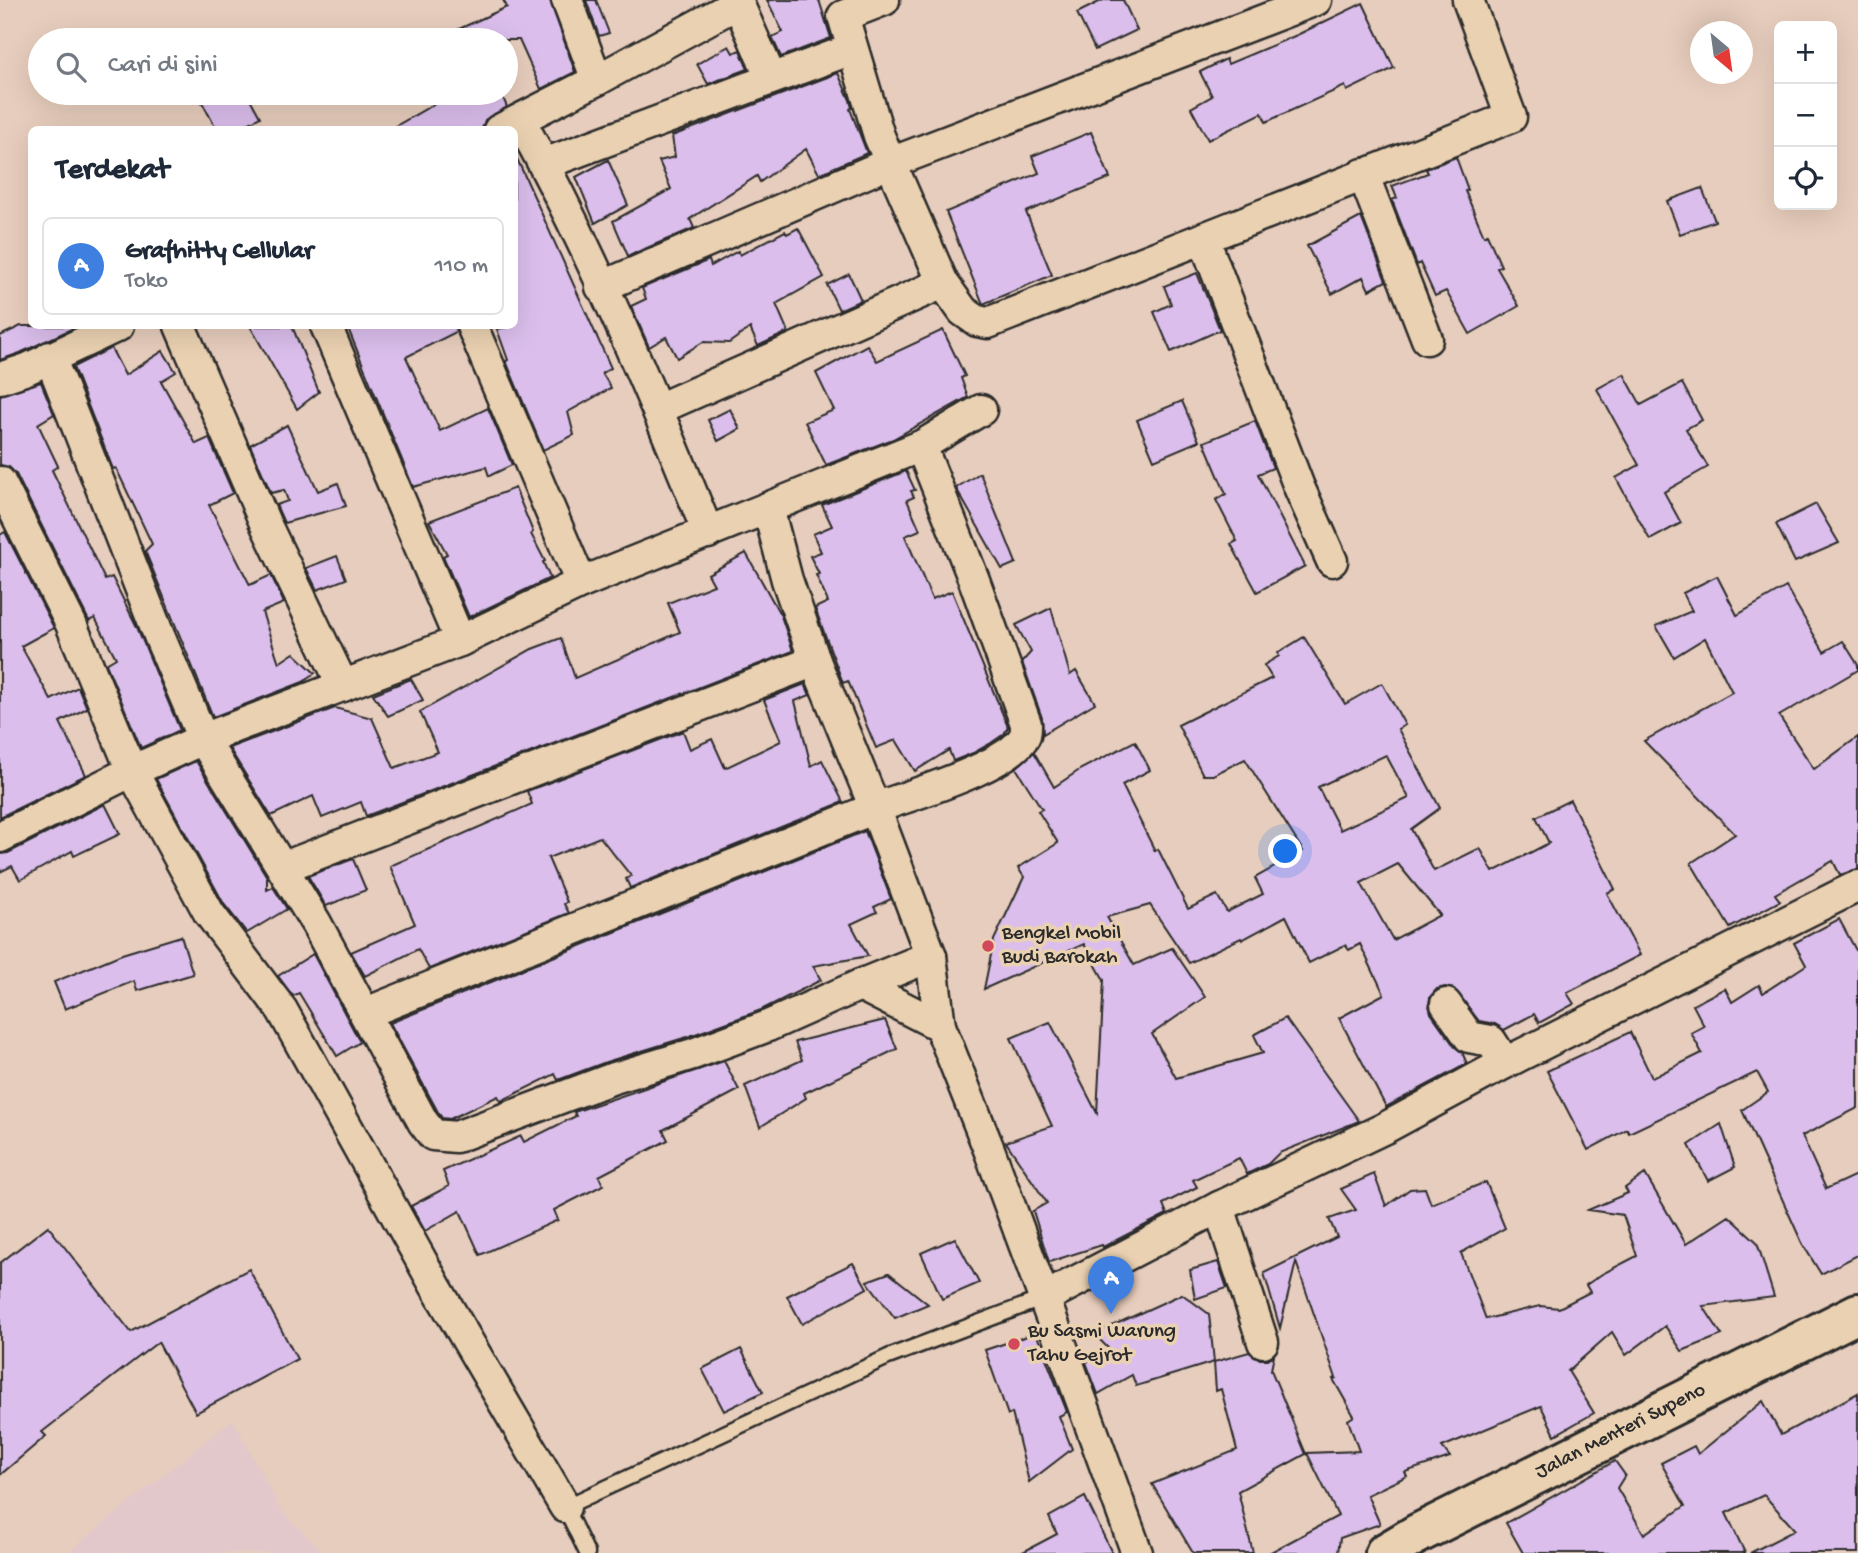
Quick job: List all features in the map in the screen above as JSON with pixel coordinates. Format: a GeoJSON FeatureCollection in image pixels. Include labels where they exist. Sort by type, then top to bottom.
{"type":"FeatureCollection","features":[{"type":"Feature","properties":{"kind":"main road","name":"Jalan Menteri Supeno"},"geometry":{"type":"LineString","coordinates":[[1385,1553],[1422,1544],[1858,1313]]}},
{"type":"Feature","properties":{"kind":"street"},"geometry":{"type":"LineString","coordinates":[[567,0],[597,80]]}},
{"type":"Feature","properties":{"kind":"street"},"geometry":{"type":"LineString","coordinates":[[884,0],[843,16],[878,136],[943,283],[963,311],[976,321],[988,323],[1511,117],[1468,0]]}},
{"type":"Feature","properties":{"kind":"street"},"geometry":{"type":"LineString","coordinates":[[601,287],[891,163],[1316,0]]}},
{"type":"Feature","properties":{"kind":"street"},"geometry":{"type":"LineString","coordinates":[[510,125],[738,1],[771,78]]}},
{"type":"Feature","properties":{"kind":"street"},"geometry":{"type":"LineString","coordinates":[[544,164],[852,49]]}},
{"type":"Feature","properties":{"kind":"street"},"geometry":{"type":"LineString","coordinates":[[518,134],[544,164],[658,409],[708,533]]}},
{"type":"Feature","properties":{"kind":"street"},"geometry":{"type":"LineString","coordinates":[[1363,174],[1427,340]]}},
{"type":"Feature","properties":{"kind":"street"},"geometry":{"type":"LineString","coordinates":[[1204,239],[1298,488],[1332,561]]}},
{"type":"Feature","properties":{"kind":"street"},"geometry":{"type":"LineString","coordinates":[[658,409],[943,283]]}},
{"type":"Feature","properties":{"kind":"street"},"geometry":{"type":"LineString","coordinates":[[0,378],[27,369],[111,329]]}},
{"type":"Feature","properties":{"kind":"street"},"geometry":{"type":"LineString","coordinates":[[181,329],[265,523],[343,686]]}},
{"type":"Feature","properties":{"kind":"street"},"geometry":{"type":"LineString","coordinates":[[327,329],[460,641]]}},
{"type":"Feature","properties":{"kind":"street"},"geometry":{"type":"LineString","coordinates":[[473,329],[581,583]]}},
{"type":"Feature","properties":{"kind":"street"},"geometry":{"type":"LineString","coordinates":[[50,357],[160,638],[203,739],[284,867],[366,1013],[423,1122],[433,1135],[456,1137],[611,1079],[693,1054],[768,1026],[931,956]]}},
{"type":"Feature","properties":{"kind":"street"},"geometry":{"type":"LineString","coordinates":[[0,837],[203,739],[460,641],[581,583],[921,446],[981,410]]}},
{"type":"Feature","properties":{"kind":"street"},"geometry":{"type":"LineString","coordinates":[[366,1013],[875,808],[952,780],[991,763],[1014,749],[1026,734],[1026,724],[974,580],[921,446]]}},
{"type":"Feature","properties":{"kind":"street"},"geometry":{"type":"LineString","coordinates":[[0,482],[71,624],[132,771],[209,913],[282,1010],[436,1287],[565,1507]]}},
{"type":"Feature","properties":{"kind":"street"},"geometry":{"type":"LineString","coordinates":[[768,508],[787,580],[815,661],[931,956],[940,1026],[990,1152],[1137,1553]]}},
{"type":"Feature","properties":{"kind":"street"},"geometry":{"type":"LineString","coordinates":[[284,867],[815,661]]}},
{"type":"Feature","properties":{"kind":"street"},"geometry":{"type":"LineString","coordinates":[[1044,1298],[1219,1207],[1385,1128],[1505,1063],[1858,886]]}},
{"type":"Feature","properties":{"kind":"street"},"geometry":{"type":"LineString","coordinates":[[860,985],[940,1026]]}},
{"type":"Feature","properties":{"kind":"street"},"geometry":{"type":"LineString","coordinates":[[1446,1004],[1469,1037],[1491,1041],[1505,1063]]}},
{"type":"Feature","properties":{"kind":"street"},"geometry":{"type":"LineString","coordinates":[[1219,1207],[1263,1342]]}},
{"type":"Feature","properties":{"kind":"lane"},"geometry":{"type":"LineString","coordinates":[[587,1553],[565,1507],[888,1357],[1044,1298]]}},
{"type":"Feature","properties":{"kind":"shaded area"},"geometry":{"type":"Polygon","coordinates":[[[233,1419],[281,1510],[325,1553],[67,1553],[233,1419]]]}},
{"type":"Feature","properties":{"kind":"building"},"geometry":{"type":"Polygon","coordinates":[[[503,0],[550,0],[575,72],[541,89],[518,40],[518,28],[461,28],[507,7],[503,0]]]}},
{"type":"Feature","properties":{"kind":"building"},"geometry":{"type":"Polygon","coordinates":[[[586,0],[596,0],[609,33],[599,36],[586,0]]]}},
{"type":"Feature","properties":{"kind":"building"},"geometry":{"type":"Polygon","coordinates":[[[767,0],[819,0],[831,38],[781,57],[772,37],[783,32],[767,0]]]}},
{"type":"Feature","properties":{"kind":"building"},"geometry":{"type":"Polygon","coordinates":[[[1103,0],[1123,0],[1137,30],[1095,50],[1077,13],[1103,0]]]}},
{"type":"Feature","properties":{"kind":"building"},"geometry":{"type":"Polygon","coordinates":[[[1363,3],[1394,68],[1347,91],[1345,86],[1266,122],[1262,113],[1208,140],[1191,108],[1212,96],[1200,72],[1226,59],[1228,64],[1297,35],[1363,3]]]}},
{"type":"Feature","properties":{"kind":"building"},"geometry":{"type":"Polygon","coordinates":[[[729,46],[733,53],[740,50],[748,69],[708,84],[697,64],[729,46]]]}},
{"type":"Feature","properties":{"kind":"building"},"geometry":{"type":"Polygon","coordinates":[[[838,73],[867,153],[819,174],[806,149],[760,182],[757,176],[690,219],[694,228],[628,256],[613,221],[671,189],[659,161],[675,157],[672,136],[838,73]]]}},
{"type":"Feature","properties":{"kind":"building"},"geometry":{"type":"Polygon","coordinates":[[[203,105],[254,105],[260,117],[244,126],[215,126],[203,105]]]}},
{"type":"Feature","properties":{"kind":"building"},"geometry":{"type":"Polygon","coordinates":[[[433,105],[507,107],[485,120],[483,126],[396,126],[433,105]]]}},
{"type":"Feature","properties":{"kind":"building"},"geometry":{"type":"Polygon","coordinates":[[[1091,132],[1110,178],[1026,212],[1052,275],[983,304],[946,212],[1039,173],[1032,156],[1091,132]]]}},
{"type":"Feature","properties":{"kind":"building"},"geometry":{"type":"Polygon","coordinates":[[[1456,157],[1468,190],[1465,191],[1484,236],[1487,234],[1501,266],[1497,268],[1519,306],[1470,334],[1446,291],[1435,296],[1420,263],[1417,265],[1392,200],[1397,198],[1392,186],[1428,173],[1426,169],[1456,157]]]}},
{"type":"Feature","properties":{"kind":"building"},"geometry":{"type":"Polygon","coordinates":[[[608,160],[628,205],[595,223],[576,177],[608,160]]]}},
{"type":"Feature","properties":{"kind":"building"},"geometry":{"type":"Polygon","coordinates":[[[518,161],[611,368],[602,373],[611,388],[568,412],[574,435],[543,450],[506,361],[508,360],[497,329],[518,329],[518,161]]]}},
{"type":"Feature","properties":{"kind":"building"},"geometry":{"type":"Polygon","coordinates":[[[1702,188],[1715,221],[1680,234],[1667,201],[1702,188]]]}},
{"type":"Feature","properties":{"kind":"building"},"geometry":{"type":"Polygon","coordinates":[[[1361,217],[1386,281],[1369,290],[1363,277],[1332,294],[1307,246],[1361,217]]]}},
{"type":"Feature","properties":{"kind":"building"},"geometry":{"type":"Polygon","coordinates":[[[798,228],[824,277],[776,304],[788,332],[758,346],[750,328],[729,343],[703,342],[677,358],[666,337],[649,347],[631,306],[646,299],[642,288],[709,260],[711,266],[738,251],[740,255],[785,231],[787,234],[798,228]]]}},
{"type":"Feature","properties":{"kind":"building"},"geometry":{"type":"Polygon","coordinates":[[[1197,273],[1220,330],[1171,352],[1154,312],[1171,304],[1164,286],[1197,273]]]}},
{"type":"Feature","properties":{"kind":"building"},"geometry":{"type":"Polygon","coordinates":[[[849,274],[861,300],[839,310],[827,285],[849,274]]]}},
{"type":"Feature","properties":{"kind":"building"},"geometry":{"type":"Polygon","coordinates":[[[21,326],[28,326],[28,329],[72,329],[0,360],[0,336],[21,326]]]}},
{"type":"Feature","properties":{"kind":"building"},"geometry":{"type":"Polygon","coordinates":[[[252,329],[293,329],[319,392],[297,409],[252,329]]]}},
{"type":"Feature","properties":{"kind":"building"},"geometry":{"type":"Polygon","coordinates":[[[348,329],[456,329],[456,332],[406,357],[440,431],[488,408],[512,465],[489,476],[486,467],[413,487],[348,329]]]}},
{"type":"Feature","properties":{"kind":"building"},"geometry":{"type":"Polygon","coordinates":[[[943,330],[965,376],[961,378],[968,397],[893,439],[826,465],[805,422],[834,410],[816,373],[867,345],[877,361],[943,330]]]}},
{"type":"Feature","properties":{"kind":"building"},"geometry":{"type":"Polygon","coordinates":[[[111,348],[125,375],[163,351],[176,372],[161,381],[196,444],[209,438],[233,493],[209,505],[250,585],[271,575],[284,603],[262,612],[279,663],[294,653],[315,673],[303,682],[213,717],[145,551],[152,544],[116,468],[113,469],[73,367],[111,348]]]}},
{"type":"Feature","properties":{"kind":"building"},"geometry":{"type":"Polygon","coordinates":[[[1624,374],[1641,405],[1682,383],[1702,420],[1686,429],[1708,467],[1664,492],[1681,523],[1650,540],[1616,478],[1639,465],[1597,389],[1624,374]]]}},
{"type":"Feature","properties":{"kind":"building"},"geometry":{"type":"Polygon","coordinates":[[[41,382],[54,414],[38,424],[58,466],[52,470],[105,580],[112,577],[137,627],[180,730],[141,748],[106,664],[116,658],[95,618],[89,621],[16,474],[9,467],[0,465],[0,395],[41,382]]]}},
{"type":"Feature","properties":{"kind":"building"},"geometry":{"type":"Polygon","coordinates":[[[1182,401],[1199,441],[1154,460],[1137,420],[1182,401]]]}},
{"type":"Feature","properties":{"kind":"building"},"geometry":{"type":"Polygon","coordinates":[[[730,409],[740,429],[718,441],[708,420],[730,409]]]}},
{"type":"Feature","properties":{"kind":"building"},"geometry":{"type":"Polygon","coordinates":[[[1255,421],[1273,468],[1258,474],[1305,566],[1257,592],[1231,544],[1237,541],[1216,500],[1226,494],[1204,442],[1255,421]]]}},
{"type":"Feature","properties":{"kind":"building"},"geometry":{"type":"Polygon","coordinates":[[[287,425],[318,491],[338,483],[346,506],[284,523],[276,505],[288,501],[284,490],[271,493],[250,445],[287,425]]]}},
{"type":"Feature","properties":{"kind":"building"},"geometry":{"type":"Polygon","coordinates":[[[906,471],[915,490],[911,491],[914,497],[907,500],[920,530],[905,536],[932,599],[952,591],[1008,727],[1004,734],[973,753],[953,761],[949,750],[915,771],[896,740],[876,748],[848,681],[843,683],[815,608],[828,602],[810,556],[821,552],[813,534],[832,526],[822,505],[906,471]]]}},
{"type":"Feature","properties":{"kind":"building"},"geometry":{"type":"Polygon","coordinates":[[[980,473],[1016,563],[1002,569],[956,488],[980,473]]]}},
{"type":"Feature","properties":{"kind":"building"},"geometry":{"type":"Polygon","coordinates":[[[515,488],[550,578],[469,617],[443,556],[447,554],[429,521],[515,488]]]}},
{"type":"Feature","properties":{"kind":"building"},"geometry":{"type":"Polygon","coordinates":[[[1816,504],[1839,543],[1795,562],[1776,524],[1816,504]]]}},
{"type":"Feature","properties":{"kind":"building"},"geometry":{"type":"Polygon","coordinates":[[[5,532],[54,628],[21,646],[51,700],[78,687],[87,708],[60,722],[86,775],[0,817],[0,535],[5,532]]]}},
{"type":"Feature","properties":{"kind":"building"},"geometry":{"type":"Polygon","coordinates":[[[746,553],[781,616],[793,651],[366,816],[361,802],[322,818],[313,796],[271,816],[229,748],[335,708],[372,718],[394,768],[438,752],[420,712],[532,649],[561,638],[575,678],[680,632],[668,603],[714,585],[708,574],[746,553]]]}},
{"type":"Feature","properties":{"kind":"building"},"geometry":{"type":"Polygon","coordinates":[[[337,556],[346,579],[317,590],[306,568],[337,556]]]}},
{"type":"Feature","properties":{"kind":"building"},"geometry":{"type":"Polygon","coordinates":[[[1717,576],[1737,615],[1786,587],[1824,652],[1843,641],[1858,665],[1858,670],[1779,716],[1814,769],[1858,737],[1858,869],[1840,875],[1833,861],[1775,894],[1780,901],[1730,928],[1691,863],[1735,834],[1644,741],[1732,692],[1705,638],[1674,657],[1656,626],[1692,611],[1683,593],[1717,576]]]}},
{"type":"Feature","properties":{"kind":"building"},"geometry":{"type":"Polygon","coordinates":[[[1051,608],[1070,675],[1076,671],[1095,703],[1043,734],[1042,718],[1022,662],[1031,652],[1016,625],[1051,608]]]}},
{"type":"Feature","properties":{"kind":"building"},"geometry":{"type":"Polygon","coordinates":[[[1304,637],[1345,704],[1382,683],[1405,725],[1398,729],[1440,808],[1411,829],[1434,871],[1480,848],[1493,872],[1549,843],[1536,817],[1570,800],[1615,889],[1607,893],[1640,955],[1567,993],[1574,1004],[1539,1023],[1534,1014],[1504,1030],[1495,1024],[1479,1021],[1454,989],[1437,989],[1430,997],[1431,1013],[1455,1047],[1462,1052],[1467,1064],[1386,1107],[1339,1018],[1384,994],[1360,944],[1349,950],[1345,945],[1309,963],[1286,916],[1242,940],[1241,938],[1189,963],[1150,905],[1107,917],[1134,965],[1172,948],[1205,997],[1152,1034],[1176,1078],[1263,1053],[1254,1035],[1285,1018],[1359,1121],[1279,1153],[1268,1164],[1247,1174],[1239,1158],[1193,1180],[1197,1187],[1163,1204],[1167,1214],[1103,1247],[1102,1245],[1049,1262],[1033,1211],[1047,1203],[1006,1142],[1052,1126],[1011,1038],[1050,1022],[1097,1113],[1104,980],[1084,944],[984,989],[994,940],[1024,877],[1018,868],[1058,843],[1038,811],[1042,809],[1016,768],[1034,752],[1054,787],[1081,769],[1135,741],[1150,770],[1122,785],[1155,851],[1158,849],[1188,909],[1217,895],[1227,912],[1263,894],[1255,878],[1303,851],[1245,759],[1213,775],[1203,775],[1178,725],[1272,678],[1264,665],[1279,656],[1278,653],[1304,637]],[[1386,755],[1318,787],[1340,830],[1409,798],[1386,755]],[[1398,864],[1361,883],[1393,940],[1440,915],[1398,864]]]}},
{"type":"Feature","properties":{"kind":"building"},"geometry":{"type":"Polygon","coordinates":[[[411,679],[423,700],[388,716],[373,694],[411,679]]]}},
{"type":"Feature","properties":{"kind":"building"},"geometry":{"type":"Polygon","coordinates":[[[805,684],[810,695],[795,701],[811,766],[822,760],[843,802],[630,888],[626,879],[631,876],[600,837],[548,858],[569,913],[429,969],[418,949],[365,976],[351,952],[415,924],[390,866],[532,804],[527,791],[683,731],[690,749],[712,739],[725,768],[781,741],[764,700],[805,684]]]}},
{"type":"Feature","properties":{"kind":"building"},"geometry":{"type":"Polygon","coordinates":[[[196,761],[267,877],[267,890],[273,887],[287,909],[247,933],[224,904],[156,779],[196,761]]]}},
{"type":"Feature","properties":{"kind":"building"},"geometry":{"type":"Polygon","coordinates":[[[105,804],[120,834],[74,856],[72,851],[20,880],[12,866],[0,872],[0,854],[8,853],[105,804]]]}},
{"type":"Feature","properties":{"kind":"building"},"geometry":{"type":"Polygon","coordinates":[[[865,831],[891,899],[874,907],[877,912],[851,924],[868,956],[813,966],[821,980],[761,1010],[558,1080],[555,1074],[501,1101],[498,1096],[450,1119],[442,1118],[438,1112],[390,1023],[865,831]]]}},
{"type":"Feature","properties":{"kind":"building"},"geometry":{"type":"Polygon","coordinates":[[[353,859],[366,890],[326,906],[308,876],[353,859]]]}},
{"type":"Feature","properties":{"kind":"building"},"geometry":{"type":"Polygon","coordinates":[[[1839,919],[1858,954],[1858,1108],[1802,1136],[1826,1189],[1858,1174],[1858,1255],[1821,1274],[1802,1243],[1742,1110],[1768,1092],[1757,1072],[1629,1133],[1627,1129],[1588,1150],[1547,1071],[1630,1032],[1652,1078],[1702,1053],[1691,1033],[1704,1026],[1693,1005],[1725,988],[1732,1002],[1759,985],[1763,993],[1806,965],[1794,943],[1839,919]]]}},
{"type":"Feature","properties":{"kind":"building"},"geometry":{"type":"Polygon","coordinates":[[[181,936],[193,974],[137,991],[134,981],[65,1009],[54,982],[122,954],[181,936]]]}},
{"type":"Feature","properties":{"kind":"building"},"geometry":{"type":"Polygon","coordinates":[[[313,954],[360,1042],[337,1056],[299,993],[293,996],[278,976],[313,954]]]}},
{"type":"Feature","properties":{"kind":"building"},"geometry":{"type":"Polygon","coordinates":[[[885,1020],[897,1049],[804,1093],[806,1098],[760,1127],[745,1086],[802,1060],[795,1042],[885,1020]]]}},
{"type":"Feature","properties":{"kind":"building"},"geometry":{"type":"Polygon","coordinates":[[[724,1061],[739,1090],[663,1130],[668,1140],[599,1176],[603,1185],[554,1210],[558,1220],[480,1255],[460,1211],[425,1231],[411,1206],[449,1186],[443,1171],[521,1136],[524,1142],[576,1116],[574,1112],[724,1061]]]}},
{"type":"Feature","properties":{"kind":"building"},"geometry":{"type":"Polygon","coordinates":[[[1721,1124],[1735,1167],[1708,1181],[1689,1145],[1721,1124]]]}},
{"type":"Feature","properties":{"kind":"building"},"geometry":{"type":"Polygon","coordinates":[[[1374,1174],[1386,1206],[1410,1189],[1425,1188],[1431,1204],[1486,1182],[1505,1228],[1461,1253],[1486,1319],[1540,1306],[1559,1308],[1590,1292],[1586,1285],[1602,1274],[1637,1256],[1623,1215],[1588,1210],[1628,1193],[1625,1188],[1645,1174],[1686,1244],[1729,1216],[1757,1242],[1774,1297],[1703,1306],[1722,1335],[1682,1351],[1665,1326],[1626,1355],[1612,1332],[1568,1371],[1594,1413],[1555,1435],[1541,1406],[1442,1447],[1450,1457],[1405,1472],[1407,1476],[1367,1495],[1380,1524],[1340,1538],[1338,1553],[1269,1553],[1338,1516],[1307,1453],[1359,1451],[1348,1420],[1354,1416],[1333,1379],[1336,1378],[1296,1262],[1280,1328],[1264,1273],[1337,1237],[1329,1219],[1356,1210],[1341,1189],[1374,1174]]]}},
{"type":"Feature","properties":{"kind":"building"},"geometry":{"type":"Polygon","coordinates":[[[48,1226],[131,1332],[249,1269],[297,1359],[196,1413],[158,1342],[42,1432],[46,1436],[0,1475],[0,1263],[48,1226]]]}},
{"type":"Feature","properties":{"kind":"building"},"geometry":{"type":"Polygon","coordinates":[[[955,1238],[979,1283],[942,1299],[921,1253],[955,1238]]]}},
{"type":"Feature","properties":{"kind":"building"},"geometry":{"type":"Polygon","coordinates":[[[1218,1262],[1227,1288],[1195,1299],[1190,1270],[1218,1262]]]}},
{"type":"Feature","properties":{"kind":"building"},"geometry":{"type":"Polygon","coordinates":[[[853,1263],[867,1288],[802,1324],[787,1296],[853,1263]]]}},
{"type":"Feature","properties":{"kind":"building"},"geometry":{"type":"Polygon","coordinates":[[[889,1273],[928,1304],[895,1318],[867,1281],[889,1273]]]}},
{"type":"Feature","properties":{"kind":"building"},"geometry":{"type":"Polygon","coordinates":[[[1182,1294],[1209,1314],[1214,1362],[1136,1386],[1132,1375],[1098,1394],[1086,1362],[1110,1350],[1094,1334],[1182,1294]]]}},
{"type":"Feature","properties":{"kind":"building"},"geometry":{"type":"Polygon","coordinates":[[[1036,1333],[1067,1412],[1059,1416],[1072,1449],[1029,1482],[1012,1413],[1008,1415],[985,1350],[1036,1333]]]}},
{"type":"Feature","properties":{"kind":"building"},"geometry":{"type":"Polygon","coordinates":[[[741,1349],[763,1392],[724,1411],[702,1369],[741,1349]]]}},
{"type":"Feature","properties":{"kind":"building"},"geometry":{"type":"Polygon","coordinates":[[[1249,1352],[1260,1359],[1268,1359],[1274,1355],[1271,1370],[1306,1454],[1238,1491],[1253,1553],[1193,1553],[1152,1484],[1237,1450],[1221,1389],[1216,1391],[1214,1362],[1249,1352]]]}},
{"type":"Feature","properties":{"kind":"building"},"geometry":{"type":"Polygon","coordinates":[[[1858,1393],[1858,1553],[1750,1553],[1795,1530],[1764,1495],[1726,1513],[1745,1553],[1523,1553],[1506,1523],[1615,1461],[1625,1475],[1617,1488],[1644,1534],[1685,1506],[1661,1463],[1694,1446],[1698,1454],[1763,1401],[1781,1435],[1858,1393]]]}},
{"type":"Feature","properties":{"kind":"building"},"geometry":{"type":"Polygon","coordinates":[[[1085,1497],[1112,1553],[1021,1553],[1057,1534],[1049,1517],[1085,1497]]]}},
{"type":"Feature","properties":{"kind":"place","name":"Bengkel Mobil Budi Barokah"},"geometry":{"type":"Point","coordinates":[988,946]}},
{"type":"Feature","properties":{"kind":"place","name":"Grafhitty Cellular"},"geometry":{"type":"Point","coordinates":[1111,1314]}},
{"type":"Feature","properties":{"kind":"place","name":"Bu Sasmi Warung Tahu Gejrot"},"geometry":{"type":"Point","coordinates":[1014,1344]}}]}
